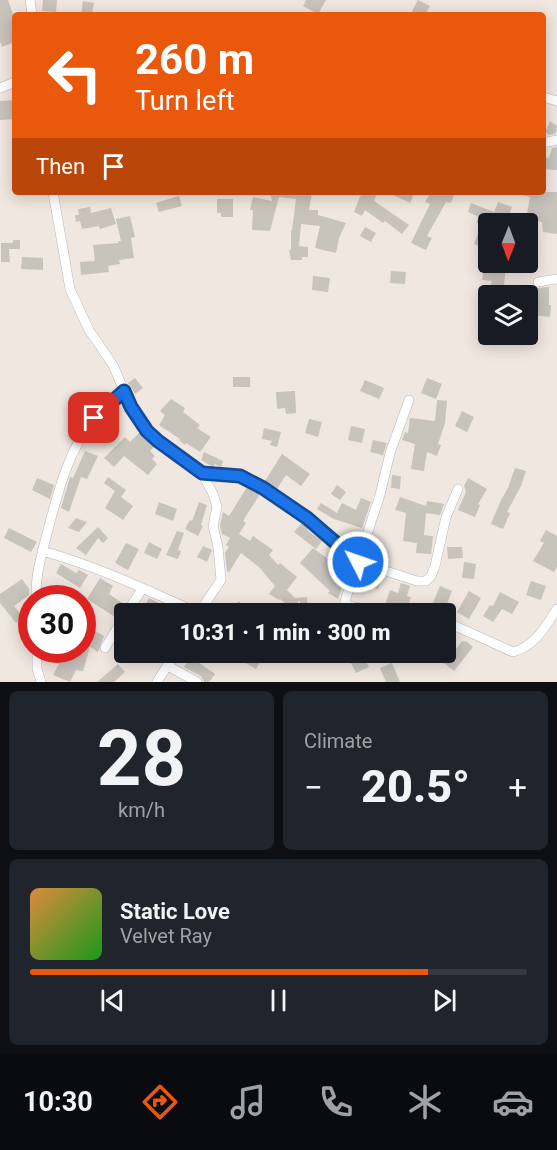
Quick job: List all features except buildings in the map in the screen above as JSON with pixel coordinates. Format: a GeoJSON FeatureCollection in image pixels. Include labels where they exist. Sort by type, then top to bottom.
{"type":"FeatureCollection","features":[{"type":"Feature","properties":{"kind":"street"},"geometry":{"type":"LineString","coordinates":[[54,195],[70,289],[89,330],[113,365],[131,407],[147,431],[202,473],[213,494],[217,507],[213,526],[218,547],[221,580],[205,603]]}},
{"type":"Feature","properties":{"kind":"street"},"geometry":{"type":"LineString","coordinates":[[538,282],[557,279]]}},
{"type":"Feature","properties":{"kind":"street"},"geometry":{"type":"LineString","coordinates":[[35,585],[63,474],[77,444],[94,418],[124,391]]}},
{"type":"Feature","properties":{"kind":"street"},"geometry":{"type":"LineString","coordinates":[[346,603],[353,573],[380,495],[390,453],[409,400]]}},
{"type":"Feature","properties":{"kind":"street"},"geometry":{"type":"LineString","coordinates":[[202,473],[240,476],[263,488],[307,518],[358,562],[417,581],[426,580],[431,576],[446,518],[458,489]]}},
{"type":"Feature","properties":{"kind":"street"},"geometry":{"type":"LineString","coordinates":[[42,551],[82,562],[128,580],[142,589],[175,603]]}},
{"type":"Feature","properties":{"kind":"street"},"geometry":{"type":"LineString","coordinates":[[133,603],[142,589]]}},
{"type":"Feature","properties":{"kind":"street"},"geometry":{"type":"LineString","coordinates":[[456,626],[513,652],[523,649],[536,639],[557,609]]}},
{"type":"Feature","properties":{"kind":"street"},"geometry":{"type":"LineString","coordinates":[[105,648],[114,633]]}},
{"type":"Feature","properties":{"kind":"street"},"geometry":{"type":"LineString","coordinates":[[37,663],[41,682]]}},
{"type":"Feature","properties":{"kind":"street"},"geometry":{"type":"LineString","coordinates":[[157,682],[170,663]]}},
{"type":"Feature","properties":{"kind":"street"},"geometry":{"type":"LineString","coordinates":[[168,666],[197,682]]}},
{"type":"Feature","properties":{"kind":"route"},"geometry":{"type":"LineString","coordinates":[[94,418],[124,391],[131,407],[147,431],[158,441],[202,473],[240,476],[263,488],[307,518],[358,562]]}}]}
